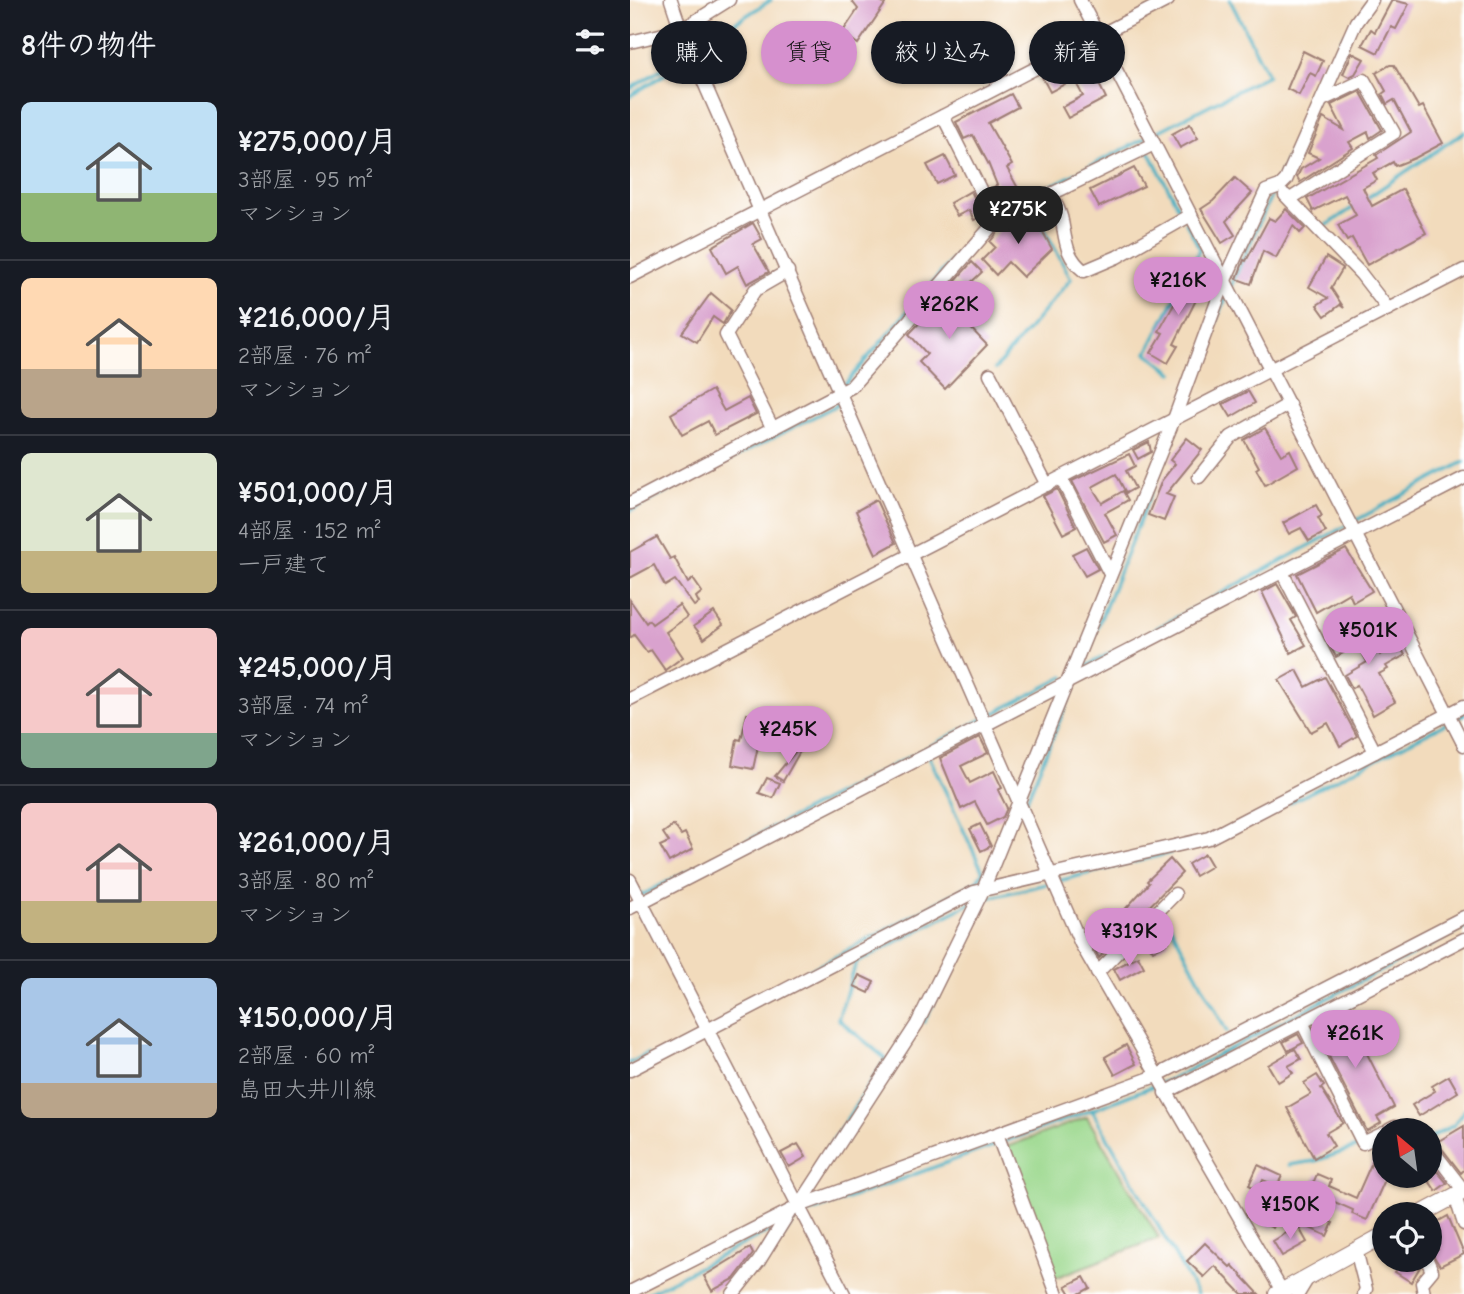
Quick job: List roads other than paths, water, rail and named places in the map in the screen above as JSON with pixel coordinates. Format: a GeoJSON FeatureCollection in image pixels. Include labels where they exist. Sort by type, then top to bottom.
{"type":"FeatureCollection","features":[{"type":"Feature","properties":{"kind":"main road"},"geometry":{"type":"LineString","coordinates":[[1442,1202],[1461,1192]]}},
{"type":"Feature","properties":{"kind":"main road"},"geometry":{"type":"LineString","coordinates":[[1285,1293],[1309,1276],[1372,1241]]}},
{"type":"Feature","properties":{"kind":"street"},"geometry":{"type":"LineString","coordinates":[[671,0],[678,21]]}},
{"type":"Feature","properties":{"kind":"street"},"geometry":{"type":"LineString","coordinates":[[695,21],[729,0]]}},
{"type":"Feature","properties":{"kind":"street"},"geometry":{"type":"LineString","coordinates":[[1080,0],[1091,21]]}},
{"type":"Feature","properties":{"kind":"street"},"geometry":{"type":"LineString","coordinates":[[1125,22],[1168,0]]}},
{"type":"Feature","properties":{"kind":"street"},"geometry":{"type":"LineString","coordinates":[[733,1294],[759,1261],[917,1024],[983,890],[1020,803],[1174,419],[1225,280],[1266,191],[1277,188],[1286,180],[1356,22],[1372,0]]}},
{"type":"Feature","properties":{"kind":"street"},"geometry":{"type":"LineString","coordinates":[[630,42],[651,37]]}},
{"type":"Feature","properties":{"kind":"street"},"geometry":{"type":"LineString","coordinates":[[630,277],[1029,72]]}},
{"type":"Feature","properties":{"kind":"street"},"geometry":{"type":"LineString","coordinates":[[1290,200],[1394,133],[1364,80],[1321,100]]}},
{"type":"Feature","properties":{"kind":"street"},"geometry":{"type":"LineString","coordinates":[[705,84],[1081,944],[1164,1093],[1285,1293]]}},
{"type":"Feature","properties":{"kind":"street"},"geometry":{"type":"LineString","coordinates":[[1123,84],[1464,745]]}},
{"type":"Feature","properties":{"kind":"street"},"geometry":{"type":"LineString","coordinates":[[943,116],[996,221]]}},
{"type":"Feature","properties":{"kind":"street"},"geometry":{"type":"LineString","coordinates":[[630,503],[841,394],[851,387],[996,221],[1154,144]]}},
{"type":"Feature","properties":{"kind":"street"},"geometry":{"type":"LineString","coordinates":[[1277,188],[1361,274],[1388,309]]}},
{"type":"Feature","properties":{"kind":"street"},"geometry":{"type":"LineString","coordinates":[[1051,194],[1062,218],[1064,241],[1072,262],[1084,271],[1191,215]]}},
{"type":"Feature","properties":{"kind":"street"},"geometry":{"type":"LineString","coordinates":[[630,699],[1464,270]]}},
{"type":"Feature","properties":{"kind":"street"},"geometry":{"type":"LineString","coordinates":[[774,429],[726,335],[755,290],[788,271]]}},
{"type":"Feature","properties":{"kind":"street"},"geometry":{"type":"LineString","coordinates":[[990,374],[1047,485]]}},
{"type":"Feature","properties":{"kind":"street"},"geometry":{"type":"LineString","coordinates":[[1199,477],[1231,437],[1289,404]]}},
{"type":"Feature","properties":{"kind":"street"},"geometry":{"type":"LineString","coordinates":[[1060,478],[1110,574]]}},
{"type":"Feature","properties":{"kind":"street"},"geometry":{"type":"LineString","coordinates":[[636,905],[1464,478]]}},
{"type":"Feature","properties":{"kind":"street"},"geometry":{"type":"LineString","coordinates":[[1282,572],[1375,752]]}},
{"type":"Feature","properties":{"kind":"street"},"geometry":{"type":"LineString","coordinates":[[630,1070],[983,890],[1209,838],[1464,706]]}},
{"type":"Feature","properties":{"kind":"street"},"geometry":{"type":"LineString","coordinates":[[630,880],[636,905],[706,1029],[795,1208],[844,1294]]}},
{"type":"Feature","properties":{"kind":"street"},"geometry":{"type":"LineString","coordinates":[[1097,973],[1175,894]]}},
{"type":"Feature","properties":{"kind":"street"},"geometry":{"type":"LineString","coordinates":[[630,1292],[795,1208],[1156,1076],[1464,917]]}},
{"type":"Feature","properties":{"kind":"street"},"geometry":{"type":"LineString","coordinates":[[1164,1093],[1464,939]]}},
{"type":"Feature","properties":{"kind":"street"},"geometry":{"type":"LineString","coordinates":[[1302,1022],[1363,1143],[1372,1139]]}},
{"type":"Feature","properties":{"kind":"street"},"geometry":{"type":"LineString","coordinates":[[997,1134],[1057,1294]]}},
{"type":"Feature","properties":{"kind":"street"},"geometry":{"type":"LineString","coordinates":[[1442,1164],[1461,1192],[1464,1224]]}},
{"type":"Feature","properties":{"kind":"street"},"geometry":{"type":"LineString","coordinates":[[1356,1250],[1366,1289],[1364,1294]]}},
{"type":"Feature","properties":{"kind":"street"},"geometry":{"type":"LineString","coordinates":[[1424,1294],[1422,1283],[1431,1272]]}},
{"type":"Feature","properties":{"kind":"waterway"},"geometry":{"type":"LineString","coordinates":[[738,21],[771,0]]}},
{"type":"Feature","properties":{"kind":"waterway"},"geometry":{"type":"LineString","coordinates":[[1153,134],[1268,75],[1230,0]]}},
{"type":"Feature","properties":{"kind":"waterway"},"geometry":{"type":"LineString","coordinates":[[1276,184],[1344,35]]}},
{"type":"Feature","properties":{"kind":"waterway"},"geometry":{"type":"LineString","coordinates":[[630,89],[651,76]]}},
{"type":"Feature","properties":{"kind":"waterway"},"geometry":{"type":"LineString","coordinates":[[630,96],[651,83]]}},
{"type":"Feature","properties":{"kind":"waterway"},"geometry":{"type":"LineString","coordinates":[[1367,198],[1464,132]]}},
{"type":"Feature","properties":{"kind":"waterway"},"geometry":{"type":"LineString","coordinates":[[997,213],[1146,138]]}},
{"type":"Feature","properties":{"kind":"waterway"},"geometry":{"type":"LineString","coordinates":[[1149,151],[1182,215]]}},
{"type":"Feature","properties":{"kind":"waterway"},"geometry":{"type":"LineString","coordinates":[[1231,286],[1272,194]]}},
{"type":"Feature","properties":{"kind":"waterway"},"geometry":{"type":"LineString","coordinates":[[995,369],[1071,279],[1032,206]]}},
{"type":"Feature","properties":{"kind":"waterway"},"geometry":{"type":"LineString","coordinates":[[1324,227],[1354,207]]}},
{"type":"Feature","properties":{"kind":"waterway"},"geometry":{"type":"LineString","coordinates":[[844,385],[990,216]]}},
{"type":"Feature","properties":{"kind":"waterway"},"geometry":{"type":"LineString","coordinates":[[1173,373],[1147,353],[1200,249],[1186,222]]}},
{"type":"Feature","properties":{"kind":"waterway"},"geometry":{"type":"LineString","coordinates":[[1216,322],[1228,293]]}},
{"type":"Feature","properties":{"kind":"waterway"},"geometry":{"type":"LineString","coordinates":[[630,511],[837,405],[839,399]]}},
{"type":"Feature","properties":{"kind":"waterway"},"geometry":{"type":"LineString","coordinates":[[1080,671],[1169,447]]}},
{"type":"Feature","properties":{"kind":"waterway"},"geometry":{"type":"LineString","coordinates":[[1081,669],[1464,462]]}},
{"type":"Feature","properties":{"kind":"waterway"},"geometry":{"type":"LineString","coordinates":[[642,895],[1064,677]]}},
{"type":"Feature","properties":{"kind":"waterway"},"geometry":{"type":"LineString","coordinates":[[1024,806],[1075,684]]}},
{"type":"Feature","properties":{"kind":"waterway"},"geometry":{"type":"LineString","coordinates":[[1454,719],[1464,714]]}},
{"type":"Feature","properties":{"kind":"waterway"},"geometry":{"type":"LineString","coordinates":[[1289,803],[1447,723]]}},
{"type":"Feature","properties":{"kind":"waterway"},"geometry":{"type":"LineString","coordinates":[[797,977],[976,882],[983,872],[929,756]]}},
{"type":"Feature","properties":{"kind":"waterway"},"geometry":{"type":"LineString","coordinates":[[1058,881],[1170,853]]}},
{"type":"Feature","properties":{"kind":"waterway"},"geometry":{"type":"LineString","coordinates":[[983,899],[1051,883]]}},
{"type":"Feature","properties":{"kind":"waterway"},"geometry":{"type":"LineString","coordinates":[[817,1165],[886,1059],[838,1019],[856,963],[973,902]]}},
{"type":"Feature","properties":{"kind":"waterway"},"geometry":{"type":"LineString","coordinates":[[1164,913],[1227,1032]]}},
{"type":"Feature","properties":{"kind":"waterway"},"geometry":{"type":"LineString","coordinates":[[1197,1294],[1092,1110],[1171,1079],[1464,928]]}},
{"type":"Feature","properties":{"kind":"waterway"},"geometry":{"type":"LineString","coordinates":[[924,1022],[958,954]]}},
{"type":"Feature","properties":{"kind":"waterway"},"geometry":{"type":"LineString","coordinates":[[630,1063],[647,1054]]}},
{"type":"Feature","properties":{"kind":"waterway"},"geometry":{"type":"LineString","coordinates":[[808,1213],[1092,1110]]}},
{"type":"Feature","properties":{"kind":"waterway"},"geometry":{"type":"LineString","coordinates":[[1442,1132],[1454,1125],[1464,1110]]}},
{"type":"Feature","properties":{"kind":"waterway"},"geometry":{"type":"LineString","coordinates":[[1289,1165],[1315,1161],[1361,1146]]}},
{"type":"Feature","properties":{"kind":"waterway"},"geometry":{"type":"LineString","coordinates":[[760,1270],[799,1213]]}},
{"type":"Feature","properties":{"kind":"waterway"},"geometry":{"type":"LineString","coordinates":[[646,1294],[775,1228]]}}]}
